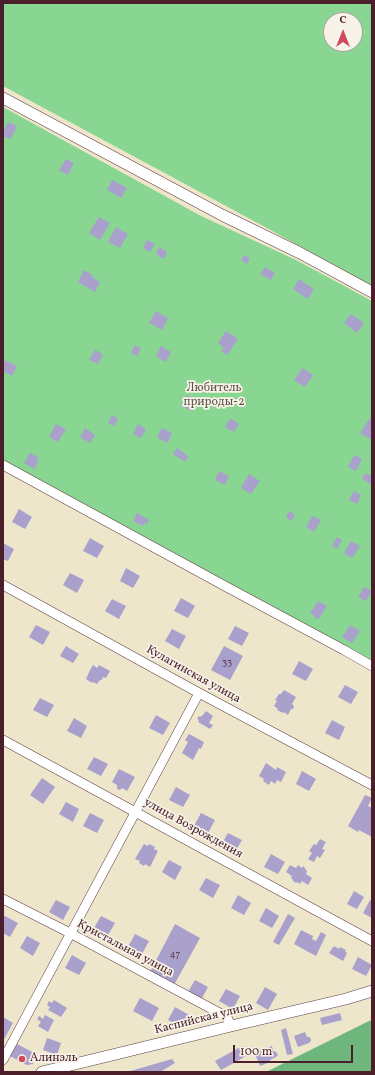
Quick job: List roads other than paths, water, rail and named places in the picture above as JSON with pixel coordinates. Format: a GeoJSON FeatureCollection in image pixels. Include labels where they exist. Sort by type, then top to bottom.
{"type":"FeatureCollection","features":[{"type":"Feature","properties":{"kind":"street"},"geometry":{"type":"LineString","coordinates":[[3,98],[222,215],[372,292]]}},
{"type":"Feature","properties":{"kind":"street"},"geometry":{"type":"LineString","coordinates":[[3,465],[372,666]]}},
{"type":"Feature","properties":{"kind":"street","name":"Кулагинская улица"},"geometry":{"type":"LineString","coordinates":[[3,585],[199,693],[372,785]]}},
{"type":"Feature","properties":{"kind":"street"},"geometry":{"type":"LineString","coordinates":[[4,1057],[199,693]]}},
{"type":"Feature","properties":{"kind":"street","name":"улица Возрождения"},"geometry":{"type":"LineString","coordinates":[[3,740],[372,941]]}},
{"type":"Feature","properties":{"kind":"street","name":"Кристальная улица"},"geometry":{"type":"LineString","coordinates":[[3,899],[227,1017],[231,1026]]}},
{"type":"Feature","properties":{"kind":"street","name":"Каспийская улица"},"geometry":{"type":"LineString","coordinates":[[42,1072],[346,999],[372,991]]}},
{"type":"Feature","properties":{"kind":"place","name":"Алинэль"},"geometry":{"type":"Point","coordinates":[22,1059]}},
{"type":"Feature","properties":{"kind":"park label","name":"Любитель природы-2"},"geometry":{"type":"Point","coordinates":[214,396]}}]}
